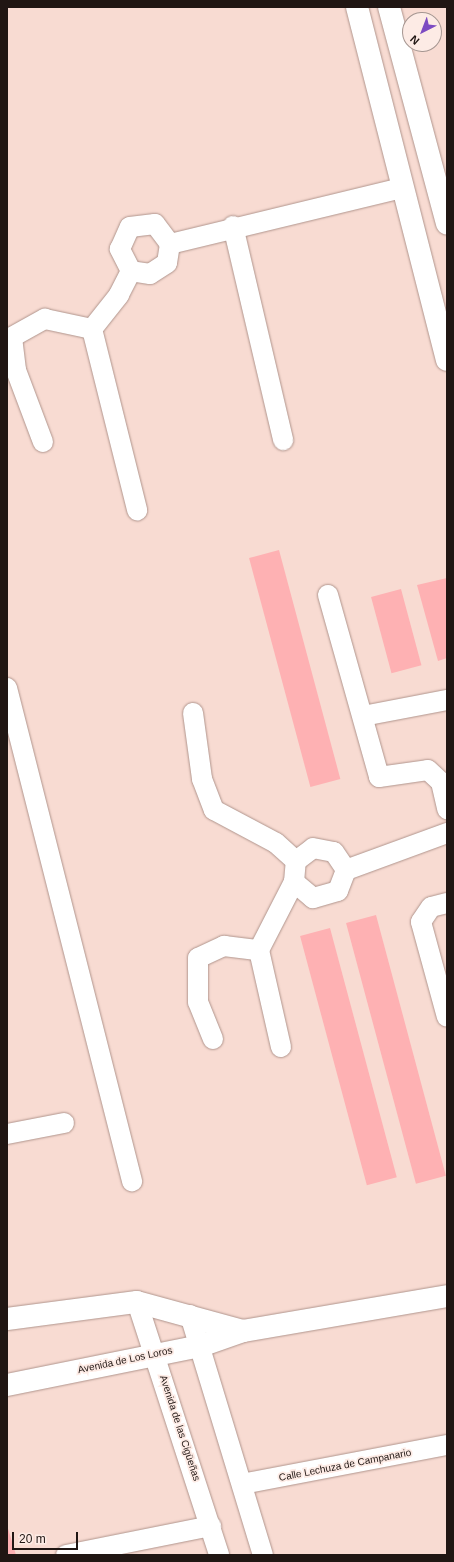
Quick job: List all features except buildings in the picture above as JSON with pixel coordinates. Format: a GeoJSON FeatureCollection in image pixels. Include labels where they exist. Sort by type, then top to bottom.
{"type":"FeatureCollection","features":[{"type":"Feature","properties":{"kind":"main road"},"geometry":{"type":"LineString","coordinates":[[357,7],[447,360]]}},
{"type":"Feature","properties":{"kind":"main road"},"geometry":{"type":"LineString","coordinates":[[389,7],[447,222]]}},
{"type":"Feature","properties":{"kind":"main road","name":"Avenida de Los Loros"},"geometry":{"type":"LineString","coordinates":[[7,1385],[156,1353],[200,1346],[243,1331],[447,1296]]}},
{"type":"Feature","properties":{"kind":"main road","name":"Avenida de Los Loros"},"geometry":{"type":"LineString","coordinates":[[7,1319],[137,1302],[190,1315],[243,1331]]}},
{"type":"Feature","properties":{"kind":"street"},"geometry":{"type":"LineString","coordinates":[[170,244],[233,226],[402,188]]}},
{"type":"Feature","properties":{"kind":"street"},"geometry":{"type":"LineString","coordinates":[[155,224],[170,244],[167,263],[150,274],[131,271],[120,249],[130,227],[155,224]]}},
{"type":"Feature","properties":{"kind":"street"},"geometry":{"type":"LineString","coordinates":[[233,226],[283,440]]}},
{"type":"Feature","properties":{"kind":"street"},"geometry":{"type":"LineString","coordinates":[[92,329],[119,295],[131,271]]}},
{"type":"Feature","properties":{"kind":"street"},"geometry":{"type":"LineString","coordinates":[[43,442],[16,370],[12,336],[45,319],[92,329]]}},
{"type":"Feature","properties":{"kind":"street"},"geometry":{"type":"LineString","coordinates":[[92,329],[136,510]]}},
{"type":"Feature","properties":{"kind":"street"},"geometry":{"type":"LineString","coordinates":[[328,595],[379,777],[428,770],[441,782],[447,808]]}},
{"type":"Feature","properties":{"kind":"street"},"geometry":{"type":"LineString","coordinates":[[7,688],[132,1181]]}},
{"type":"Feature","properties":{"kind":"street"},"geometry":{"type":"LineString","coordinates":[[362,716],[447,700]]}},
{"type":"Feature","properties":{"kind":"street"},"geometry":{"type":"LineString","coordinates":[[193,713],[202,779],[214,810],[276,843],[296,861]]}},
{"type":"Feature","properties":{"kind":"street"},"geometry":{"type":"LineString","coordinates":[[294,882],[313,898],[338,891],[346,870],[447,833]]}},
{"type":"Feature","properties":{"kind":"street"},"geometry":{"type":"LineString","coordinates":[[281,1047],[259,950],[294,882],[296,861],[313,848],[320,849],[334,852],[346,870]]}},
{"type":"Feature","properties":{"kind":"street"},"geometry":{"type":"LineString","coordinates":[[447,903],[431,907],[421,922],[442,976],[447,1017]]}},
{"type":"Feature","properties":{"kind":"street"},"geometry":{"type":"LineString","coordinates":[[213,1039],[198,1002],[198,958],[224,946],[259,950]]}},
{"type":"Feature","properties":{"kind":"street"},"geometry":{"type":"LineString","coordinates":[[7,1134],[64,1123]]}},
{"type":"Feature","properties":{"kind":"street","name":"Avenida de las Cigüeñas"},"geometry":{"type":"LineString","coordinates":[[137,1302],[156,1353],[219,1555]]}},
{"type":"Feature","properties":{"kind":"street"},"geometry":{"type":"LineString","coordinates":[[190,1315],[263,1555]]}},
{"type":"Feature","properties":{"kind":"street","name":"Calle Lechuza de Campanario"},"geometry":{"type":"LineString","coordinates":[[242,1484],[447,1446]]}},
{"type":"Feature","properties":{"kind":"street"},"geometry":{"type":"LineString","coordinates":[[66,1555],[211,1526]]}}]}
